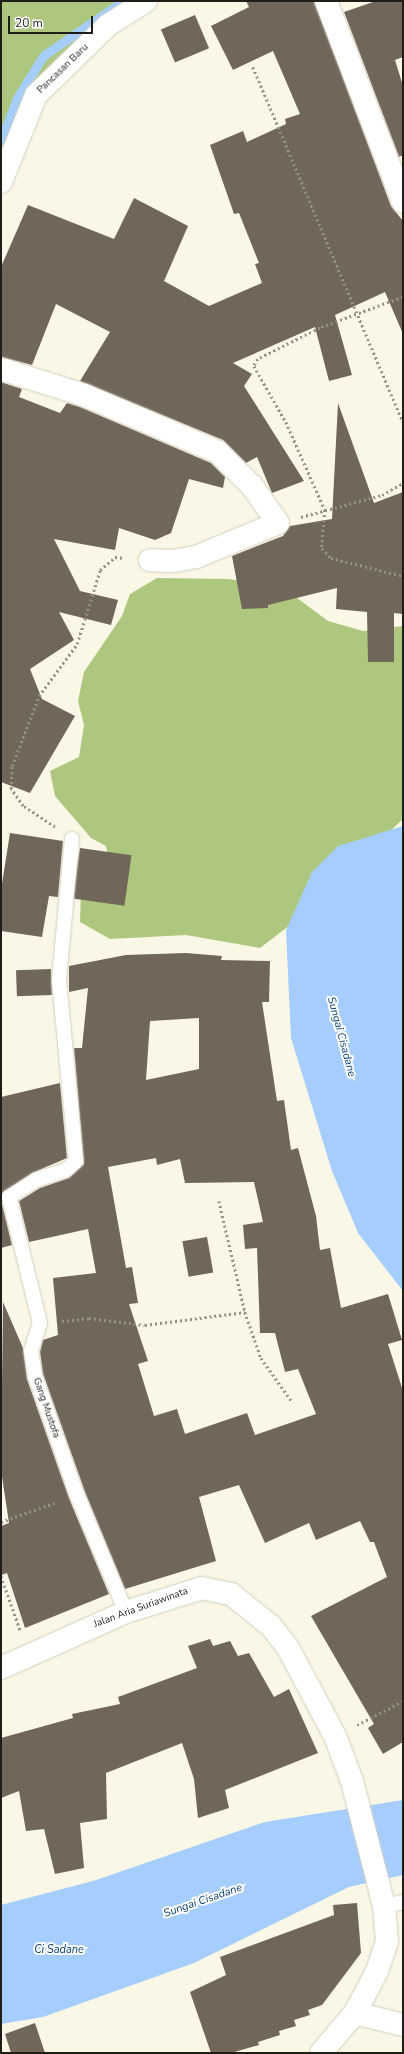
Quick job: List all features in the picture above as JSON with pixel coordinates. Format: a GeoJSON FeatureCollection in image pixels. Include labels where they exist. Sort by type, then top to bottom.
{"type":"FeatureCollection","features":[{"type":"Feature","properties":{"kind":"street","name":"Pancasan Baru"},"geometry":{"type":"LineString","coordinates":[[1,182],[36,95],[113,21],[146,1]]}},
{"type":"Feature","properties":{"kind":"street"},"geometry":{"type":"LineString","coordinates":[[326,1],[403,202]]}},
{"type":"Feature","properties":{"kind":"street"},"geometry":{"type":"LineString","coordinates":[[1,370],[84,394],[218,452],[252,486],[278,523],[196,557],[174,561],[150,560]]}},
{"type":"Feature","properties":{"kind":"street","name":"Jalan Aria Suriawinata"},"geometry":{"type":"LineString","coordinates":[[1,1668],[28,1653],[126,1612],[202,1588],[231,1594],[242,1600],[258,1612],[288,1648],[335,1736],[352,1781],[390,1900],[387,1941],[378,1971],[356,2013],[321,2053]]}},
{"type":"Feature","properties":{"kind":"street"},"geometry":{"type":"LineString","coordinates":[[356,2013],[403,2025]]}},
{"type":"Feature","properties":{"kind":"lane"},"geometry":{"type":"LineString","coordinates":[[40,1323],[9,1197],[36,1180],[66,1170],[76,1161],[59,980],[72,839]]}},
{"type":"Feature","properties":{"kind":"lane","name":"Gang Mustofa"},"geometry":{"type":"LineString","coordinates":[[40,1323],[31,1351],[35,1376],[77,1494],[126,1612]]}},
{"type":"Feature","properties":{"kind":"path"},"geometry":{"type":"LineString","coordinates":[[253,67],[356,314],[403,422]]}},
{"type":"Feature","properties":{"kind":"path"},"geometry":{"type":"LineString","coordinates":[[403,297],[356,314],[258,360],[254,366],[286,422],[325,510],[322,548],[331,558],[403,576]]}},
{"type":"Feature","properties":{"kind":"path"},"geometry":{"type":"LineString","coordinates":[[278,523],[382,495],[403,483]]}},
{"type":"Feature","properties":{"kind":"path"},"geometry":{"type":"LineString","coordinates":[[72,839],[23,806],[11,789],[12,766],[39,696],[76,644],[100,570],[115,557],[150,560]]}},
{"type":"Feature","properties":{"kind":"path"},"geometry":{"type":"LineString","coordinates":[[219,1202],[245,1312],[261,1358],[293,1403]]}},
{"type":"Feature","properties":{"kind":"path"},"geometry":{"type":"LineString","coordinates":[[40,1323],[89,1318],[145,1325],[245,1312]]}},
{"type":"Feature","properties":{"kind":"path"},"geometry":{"type":"LineString","coordinates":[[1,1522],[77,1494]]}},
{"type":"Feature","properties":{"kind":"path"},"geometry":{"type":"LineString","coordinates":[[1,1576],[28,1653]]}},
{"type":"Feature","properties":{"kind":"path"},"geometry":{"type":"LineString","coordinates":[[335,1736],[403,1700]]}},
{"type":"Feature","properties":{"kind":"green space"},"geometry":{"type":"Polygon","coordinates":[[[1,1],[148,1],[55,61],[1,149],[1,1]]]}},
{"type":"Feature","properties":{"kind":"green space"},"geometry":{"type":"Polygon","coordinates":[[[157,578],[229,579],[263,585],[297,598],[328,621],[363,631],[403,626],[403,819],[290,925],[260,948],[186,935],[110,939],[80,922],[81,889],[113,880],[106,846],[91,838],[55,796],[50,771],[79,757],[84,725],[78,701],[84,672],[122,616],[130,594],[157,578]]]}},
{"type":"Feature","properties":{"kind":"water","name":"Sungai Cisadane"},"geometry":{"type":"Polygon","coordinates":[[[403,826],[403,1291],[358,1233],[332,1171],[291,1038],[286,930],[312,872],[338,846],[403,826]]]}},
{"type":"Feature","properties":{"kind":"water","name":"Ci Sadane"},"geometry":{"type":"Polygon","coordinates":[[[403,1800],[403,1875],[349,1887],[194,1963],[43,2017],[1,2024],[1,1905],[93,1881],[265,1822],[403,1800]]]}},
{"type":"Feature","properties":{"kind":"building"},"geometry":{"type":"Polygon","coordinates":[[[246,1],[314,1],[391,206],[403,221],[403,334],[385,292],[335,315],[352,375],[329,381],[315,327],[233,363],[252,374],[244,386],[304,481],[272,493],[257,457],[246,463],[223,440],[80,381],[110,332],[56,304],[32,365],[1,357],[1,267],[28,205],[114,239],[134,198],[188,226],[164,281],[209,306],[262,283],[255,264],[259,263],[239,213],[234,214],[210,145],[243,131],[247,142],[286,124],[285,119],[300,114],[273,51],[233,70],[211,26],[249,7],[246,1]]]}},
{"type":"Feature","properties":{"kind":"building"},"geometry":{"type":"Polygon","coordinates":[[[376,1],[403,1],[403,57],[395,60],[403,86],[403,155],[399,157],[344,12],[376,1]]]}},
{"type":"Feature","properties":{"kind":"building"},"geometry":{"type":"Polygon","coordinates":[[[195,15],[209,48],[175,63],[161,29],[195,15]]]}},
{"type":"Feature","properties":{"kind":"building"},"geometry":{"type":"Polygon","coordinates":[[[1,382],[22,389],[19,397],[60,413],[67,403],[80,407],[211,463],[225,477],[223,488],[189,479],[171,533],[155,540],[119,528],[115,550],[54,539],[80,591],[118,600],[111,625],[59,612],[74,640],[30,669],[42,699],[75,716],[30,793],[1,782],[1,382]]]}},
{"type":"Feature","properties":{"kind":"building"},"geometry":{"type":"Polygon","coordinates":[[[338,403],[374,503],[403,492],[403,614],[394,613],[394,662],[368,662],[367,612],[336,609],[337,588],[268,605],[268,608],[242,609],[232,556],[283,536],[290,526],[332,519],[338,403]]]}},
{"type":"Feature","properties":{"kind":"building"},"geometry":{"type":"Polygon","coordinates":[[[10,833],[63,841],[58,897],[49,896],[42,937],[1,931],[1,890],[10,833]]]}},
{"type":"Feature","properties":{"kind":"building"},"geometry":{"type":"Polygon","coordinates":[[[80,848],[131,855],[124,906],[73,899],[80,848]]]}},
{"type":"Feature","properties":{"kind":"building"},"geometry":{"type":"Polygon","coordinates":[[[186,953],[222,956],[221,960],[270,961],[269,1002],[262,1002],[277,1101],[284,1100],[291,1150],[298,1148],[316,1216],[320,1250],[330,1248],[341,1308],[388,1294],[402,1340],[388,1344],[403,1391],[403,1742],[383,1754],[368,1728],[374,1724],[311,1616],[387,1577],[374,1542],[370,1542],[360,1521],[316,1540],[309,1523],[265,1543],[239,1485],[199,1497],[216,1561],[125,1589],[85,1492],[43,1374],[40,1352],[43,1340],[58,1335],[53,1278],[96,1273],[88,1229],[29,1242],[19,1201],[40,1188],[69,1178],[84,1164],[74,1048],[82,1048],[88,988],[69,992],[69,966],[126,955],[186,953]],[[199,1018],[150,1021],[146,1080],[199,1069],[199,1018]],[[156,1158],[108,1167],[126,1268],[132,1267],[138,1303],[129,1304],[148,1361],[138,1364],[154,1416],[177,1409],[185,1434],[247,1413],[255,1435],[316,1414],[298,1369],[285,1372],[275,1333],[260,1333],[257,1248],[245,1249],[243,1225],[263,1222],[254,1182],[185,1183],[180,1159],[157,1165],[156,1158]]]}},
{"type":"Feature","properties":{"kind":"building"},"geometry":{"type":"Polygon","coordinates":[[[51,969],[52,995],[17,996],[16,970],[51,969]]]}},
{"type":"Feature","properties":{"kind":"building"},"geometry":{"type":"Polygon","coordinates":[[[60,1083],[67,1158],[32,1173],[1,1194],[1,1097],[60,1083]]]}},
{"type":"Feature","properties":{"kind":"building"},"geometry":{"type":"Polygon","coordinates":[[[1,1200],[12,1245],[1,1248],[1,1200]]]}},
{"type":"Feature","properties":{"kind":"building"},"geometry":{"type":"Polygon","coordinates":[[[207,1237],[213,1272],[189,1277],[182,1241],[207,1237]]]}},
{"type":"Feature","properties":{"kind":"building"},"geometry":{"type":"Polygon","coordinates":[[[3,1302],[23,1348],[27,1379],[69,1498],[109,1594],[25,1628],[7,1573],[1,1575],[1,1526],[9,1523],[1,1470],[3,1302]]]}},
{"type":"Feature","properties":{"kind":"building"},"geometry":{"type":"Polygon","coordinates":[[[210,1639],[213,1646],[230,1641],[238,1656],[249,1653],[274,1697],[289,1689],[318,1753],[225,1790],[229,1808],[198,1818],[194,1779],[182,1743],[106,1773],[107,1819],[80,1823],[84,1868],[55,1874],[44,1829],[26,1831],[19,1791],[1,1798],[1,1738],[73,1718],[72,1714],[120,1704],[118,1697],[197,1668],[188,1646],[210,1639]]]}},
{"type":"Feature","properties":{"kind":"building"},"geometry":{"type":"Polygon","coordinates":[[[357,1903],[361,1953],[322,2005],[308,2010],[310,2015],[294,2020],[296,2026],[279,2031],[280,2035],[258,2042],[259,2045],[231,2053],[211,2053],[190,1992],[226,1975],[220,1957],[334,1915],[333,1905],[357,1903]]]}},
{"type":"Feature","properties":{"kind":"building"},"geometry":{"type":"Polygon","coordinates":[[[35,2023],[45,2053],[11,2053],[5,2034],[35,2023]]]}},
{"type":"Feature","properties":{"kind":"waterway"},"geometry":{"type":"LineString","coordinates":[[1,140],[17,98],[43,56],[123,1]]}}]}
